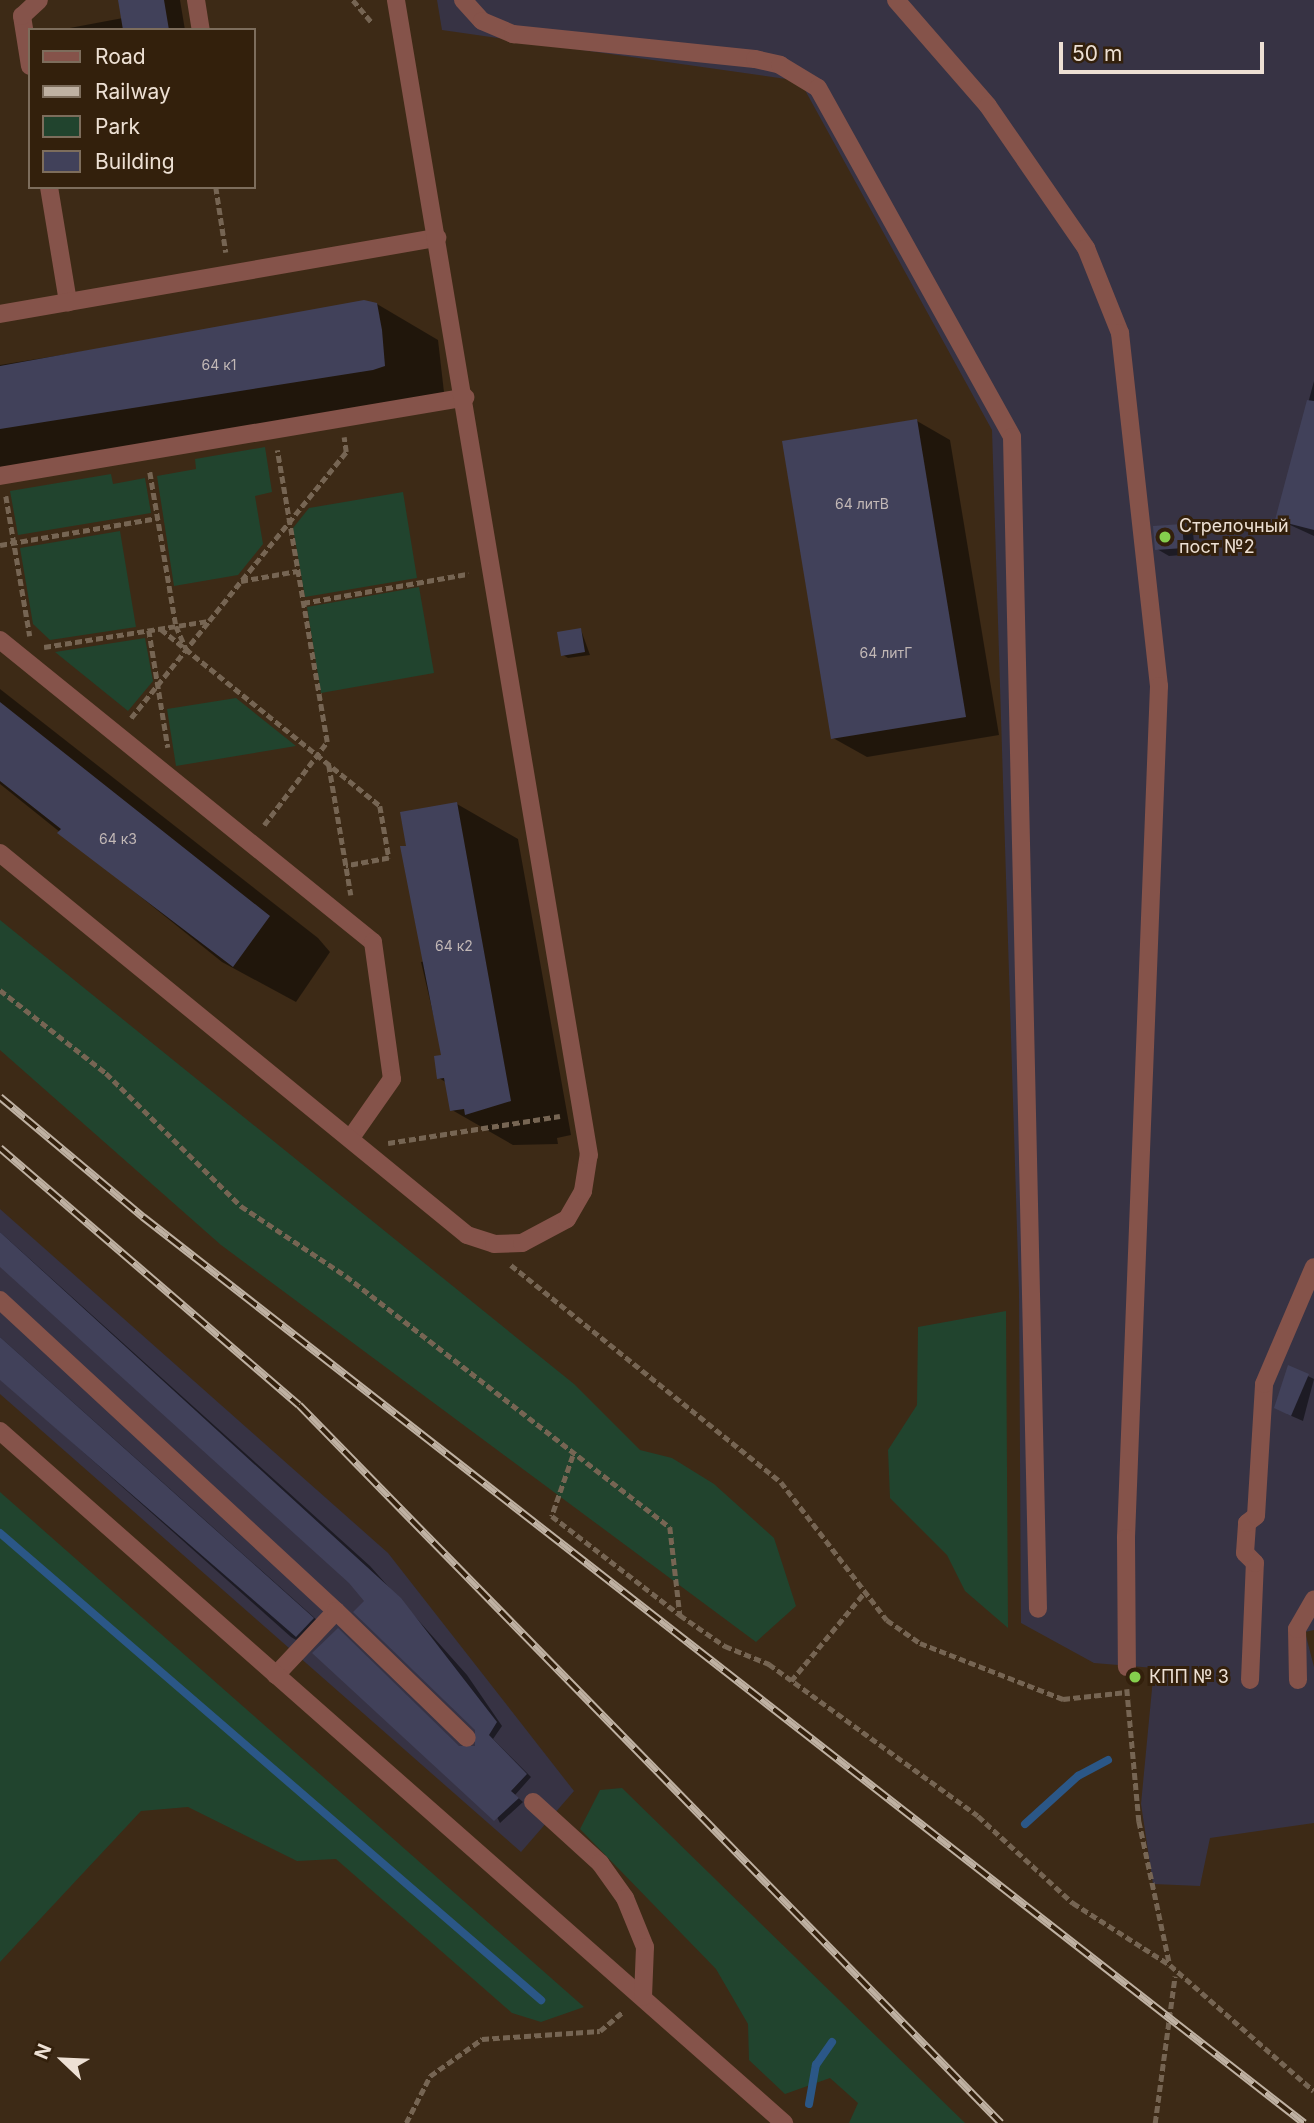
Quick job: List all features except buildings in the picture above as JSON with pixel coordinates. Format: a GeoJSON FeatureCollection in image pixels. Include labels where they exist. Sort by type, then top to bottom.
{"type":"FeatureCollection","features":[{"type":"Feature","properties":{"kind":"street"},"geometry":{"type":"LineString","coordinates":[[28,54],[22,16],[39,0]]}},
{"type":"Feature","properties":{"kind":"street"},"geometry":{"type":"LineString","coordinates":[[196,0],[201,28]]}},
{"type":"Feature","properties":{"kind":"street"},"geometry":{"type":"LineString","coordinates":[[0,853],[467,1235],[494,1244],[522,1243],[568,1219],[583,1191],[589,1155],[465,397],[396,0]]}},
{"type":"Feature","properties":{"kind":"street"},"geometry":{"type":"LineString","coordinates":[[463,0],[482,21],[513,34],[755,59],[804,77],[818,88],[1012,437],[1038,1609]]}},
{"type":"Feature","properties":{"kind":"street"},"geometry":{"type":"LineString","coordinates":[[896,0],[988,106],[1086,248],[1120,333],[1159,686],[1126,1538],[1127,1667]]}},
{"type":"Feature","properties":{"kind":"street"},"geometry":{"type":"LineString","coordinates":[[49,189],[68,302]]}},
{"type":"Feature","properties":{"kind":"street"},"geometry":{"type":"LineString","coordinates":[[0,314],[437,238]]}},
{"type":"Feature","properties":{"kind":"street"},"geometry":{"type":"LineString","coordinates":[[1,476],[465,397]]}},
{"type":"Feature","properties":{"kind":"street"},"geometry":{"type":"LineString","coordinates":[[0,640],[373,942],[393,1064],[386,1093],[349,1139]]}},
{"type":"Feature","properties":{"kind":"street"},"geometry":{"type":"LineString","coordinates":[[1250,1681],[1255,1563],[1245,1553],[1247,1523],[1256,1516],[1264,1384],[1314,1267]]}},
{"type":"Feature","properties":{"kind":"street"},"geometry":{"type":"LineString","coordinates":[[0,1300],[336,1611],[467,1738]]}},
{"type":"Feature","properties":{"kind":"street"},"geometry":{"type":"LineString","coordinates":[[0,1431],[784,2123]]}},
{"type":"Feature","properties":{"kind":"street"},"geometry":{"type":"LineString","coordinates":[[1298,1680],[1297,1629],[1314,1599]]}},
{"type":"Feature","properties":{"kind":"street"},"geometry":{"type":"LineString","coordinates":[[276,1675],[336,1611]]}},
{"type":"Feature","properties":{"kind":"street"},"geometry":{"type":"LineString","coordinates":[[533,1802],[600,1863],[625,1898],[645,1947],[643,1997]]}},
{"type":"Feature","properties":{"kind":"path"},"geometry":{"type":"LineString","coordinates":[[354,0],[373,24]]}},
{"type":"Feature","properties":{"kind":"path"},"geometry":{"type":"LineString","coordinates":[[215,189],[230,274]]}},
{"type":"Feature","properties":{"kind":"path"},"geometry":{"type":"LineString","coordinates":[[250,842],[319,756],[327,742],[274,430]]}},
{"type":"Feature","properties":{"kind":"path"},"geometry":{"type":"LineString","coordinates":[[147,451],[176,626],[186,649]]}},
{"type":"Feature","properties":{"kind":"path"},"geometry":{"type":"LineString","coordinates":[[117,735],[346,452]]}},
{"type":"Feature","properties":{"kind":"path"},"geometry":{"type":"LineString","coordinates":[[1,476],[31,638],[44,648]]}},
{"type":"Feature","properties":{"kind":"path"},"geometry":{"type":"LineString","coordinates":[[0,545],[158,518]]}},
{"type":"Feature","properties":{"kind":"path"},"geometry":{"type":"LineString","coordinates":[[241,581],[298,571]]}},
{"type":"Feature","properties":{"kind":"path"},"geometry":{"type":"LineString","coordinates":[[303,603],[468,574]]}},
{"type":"Feature","properties":{"kind":"path"},"geometry":{"type":"LineString","coordinates":[[30,664],[44,648],[209,621]]}},
{"type":"Feature","properties":{"kind":"path"},"geometry":{"type":"LineString","coordinates":[[161,629],[380,806],[389,859],[346,866]]}},
{"type":"Feature","properties":{"kind":"path"},"geometry":{"type":"LineString","coordinates":[[149,631],[174,781]]}},
{"type":"Feature","properties":{"kind":"path"},"geometry":{"type":"LineString","coordinates":[[329,764],[356,928]]}},
{"type":"Feature","properties":{"kind":"path"},"geometry":{"type":"LineString","coordinates":[[0,990],[106,1073],[241,1206],[346,1276],[573,1456],[670,1527],[680,1615]]}},
{"type":"Feature","properties":{"kind":"path"},"geometry":{"type":"LineString","coordinates":[[386,1144],[560,1116]]}},
{"type":"Feature","properties":{"kind":"path"},"geometry":{"type":"LineString","coordinates":[[494,1244],[781,1482],[887,1620],[920,1643],[1063,1699],[1127,1692],[1139,1821],[1170,1965],[1175,1976],[1314,2091]]}},
{"type":"Feature","properties":{"kind":"path"},"geometry":{"type":"LineString","coordinates":[[573,1456],[552,1516],[680,1615],[791,1681],[978,1816],[1073,1903],[1170,1965]]}},
{"type":"Feature","properties":{"kind":"path"},"geometry":{"type":"LineString","coordinates":[[791,1681],[866,1592]]}},
{"type":"Feature","properties":{"kind":"path"},"geometry":{"type":"LineString","coordinates":[[1155,2123],[1175,1976]]}},
{"type":"Feature","properties":{"kind":"path"},"geometry":{"type":"LineString","coordinates":[[406,2123],[429,2076],[482,2039],[600,2031],[623,2012]]}},
{"type":"Feature","properties":{"kind":"shaded area"},"geometry":{"type":"Polygon","coordinates":[[[437,0],[1314,0],[1314,1630],[1305,1632],[1314,1667],[1314,1823],[1210,1838],[1200,1886],[1153,1884],[1141,1804],[1154,1668],[1094,1663],[1021,1623],[1019,1293],[992,430],[800,81],[442,30],[437,0]]]}},
{"type":"Feature","properties":{"kind":"shaded area"},"geometry":{"type":"Polygon","coordinates":[[[0,1209],[388,1553],[574,1791],[521,1852],[0,1394],[0,1209]]]}},
{"type":"Feature","properties":{"kind":"green space"},"geometry":{"type":"Polygon","coordinates":[[[265,447],[272,492],[255,496],[263,544],[238,575],[174,586],[157,476],[196,469],[195,459],[265,447]]]}},
{"type":"Feature","properties":{"kind":"green space"},"geometry":{"type":"Polygon","coordinates":[[[111,474],[113,484],[145,478],[151,513],[18,535],[10,491],[111,474]]]}},
{"type":"Feature","properties":{"kind":"green space"},"geometry":{"type":"Polygon","coordinates":[[[403,492],[417,578],[305,597],[293,528],[309,508],[403,492]]]}},
{"type":"Feature","properties":{"kind":"green space"},"geometry":{"type":"Polygon","coordinates":[[[120,531],[136,627],[50,640],[33,624],[20,548],[120,531]]]}},
{"type":"Feature","properties":{"kind":"green space"},"geometry":{"type":"Polygon","coordinates":[[[419,587],[434,673],[321,693],[307,607],[419,587]]]}},
{"type":"Feature","properties":{"kind":"green space"},"geometry":{"type":"Polygon","coordinates":[[[145,638],[153,681],[128,711],[55,652],[145,638]]]}},
{"type":"Feature","properties":{"kind":"green space"},"geometry":{"type":"Polygon","coordinates":[[[236,698],[296,746],[176,766],[167,709],[236,698]]]}},
{"type":"Feature","properties":{"kind":"green space"},"geometry":{"type":"Polygon","coordinates":[[[0,920],[574,1384],[640,1450],[672,1458],[714,1484],[774,1538],[796,1606],[756,1642],[221,1245],[0,1050],[0,920]]]}},
{"type":"Feature","properties":{"kind":"green space"},"geometry":{"type":"Polygon","coordinates":[[[1006,1311],[1008,1628],[965,1591],[947,1555],[890,1498],[888,1450],[917,1405],[918,1327],[1006,1311]]]}},
{"type":"Feature","properties":{"kind":"green space"},"geometry":{"type":"Polygon","coordinates":[[[0,1492],[584,2007],[541,2022],[512,2013],[336,1859],[297,1861],[188,1807],[141,1811],[0,1962],[0,1492]]]}},
{"type":"Feature","properties":{"kind":"green space"},"geometry":{"type":"Polygon","coordinates":[[[622,1788],[965,2123],[849,2123],[858,2103],[830,2078],[785,2094],[749,2060],[748,2024],[716,1969],[580,1829],[600,1790],[622,1788]]]}},
{"type":"Feature","properties":{"kind":"waterway"},"geometry":{"type":"LineString","coordinates":[[0,1533],[541,2000]]}},
{"type":"Feature","properties":{"kind":"waterway"},"geometry":{"type":"LineString","coordinates":[[1025,1824],[1078,1776],[1108,1760]]}},
{"type":"Feature","properties":{"kind":"waterway"},"geometry":{"type":"LineString","coordinates":[[809,2104],[816,2065],[832,2042]]}},
{"type":"Feature","properties":{"kind":"railway"},"geometry":{"type":"LineString","coordinates":[[0,1097],[143,1217],[1304,2123]]}},
{"type":"Feature","properties":{"kind":"railway"},"geometry":{"type":"LineString","coordinates":[[0,1148],[299,1405],[1001,2123]]}},
{"type":"Feature","properties":{"kind":"place","name":"Стрелочный пост №2"},"geometry":{"type":"Point","coordinates":[1165,537]}},
{"type":"Feature","properties":{"kind":"place","name":"КПП № 3"},"geometry":{"type":"Point","coordinates":[1135,1677]}}]}
